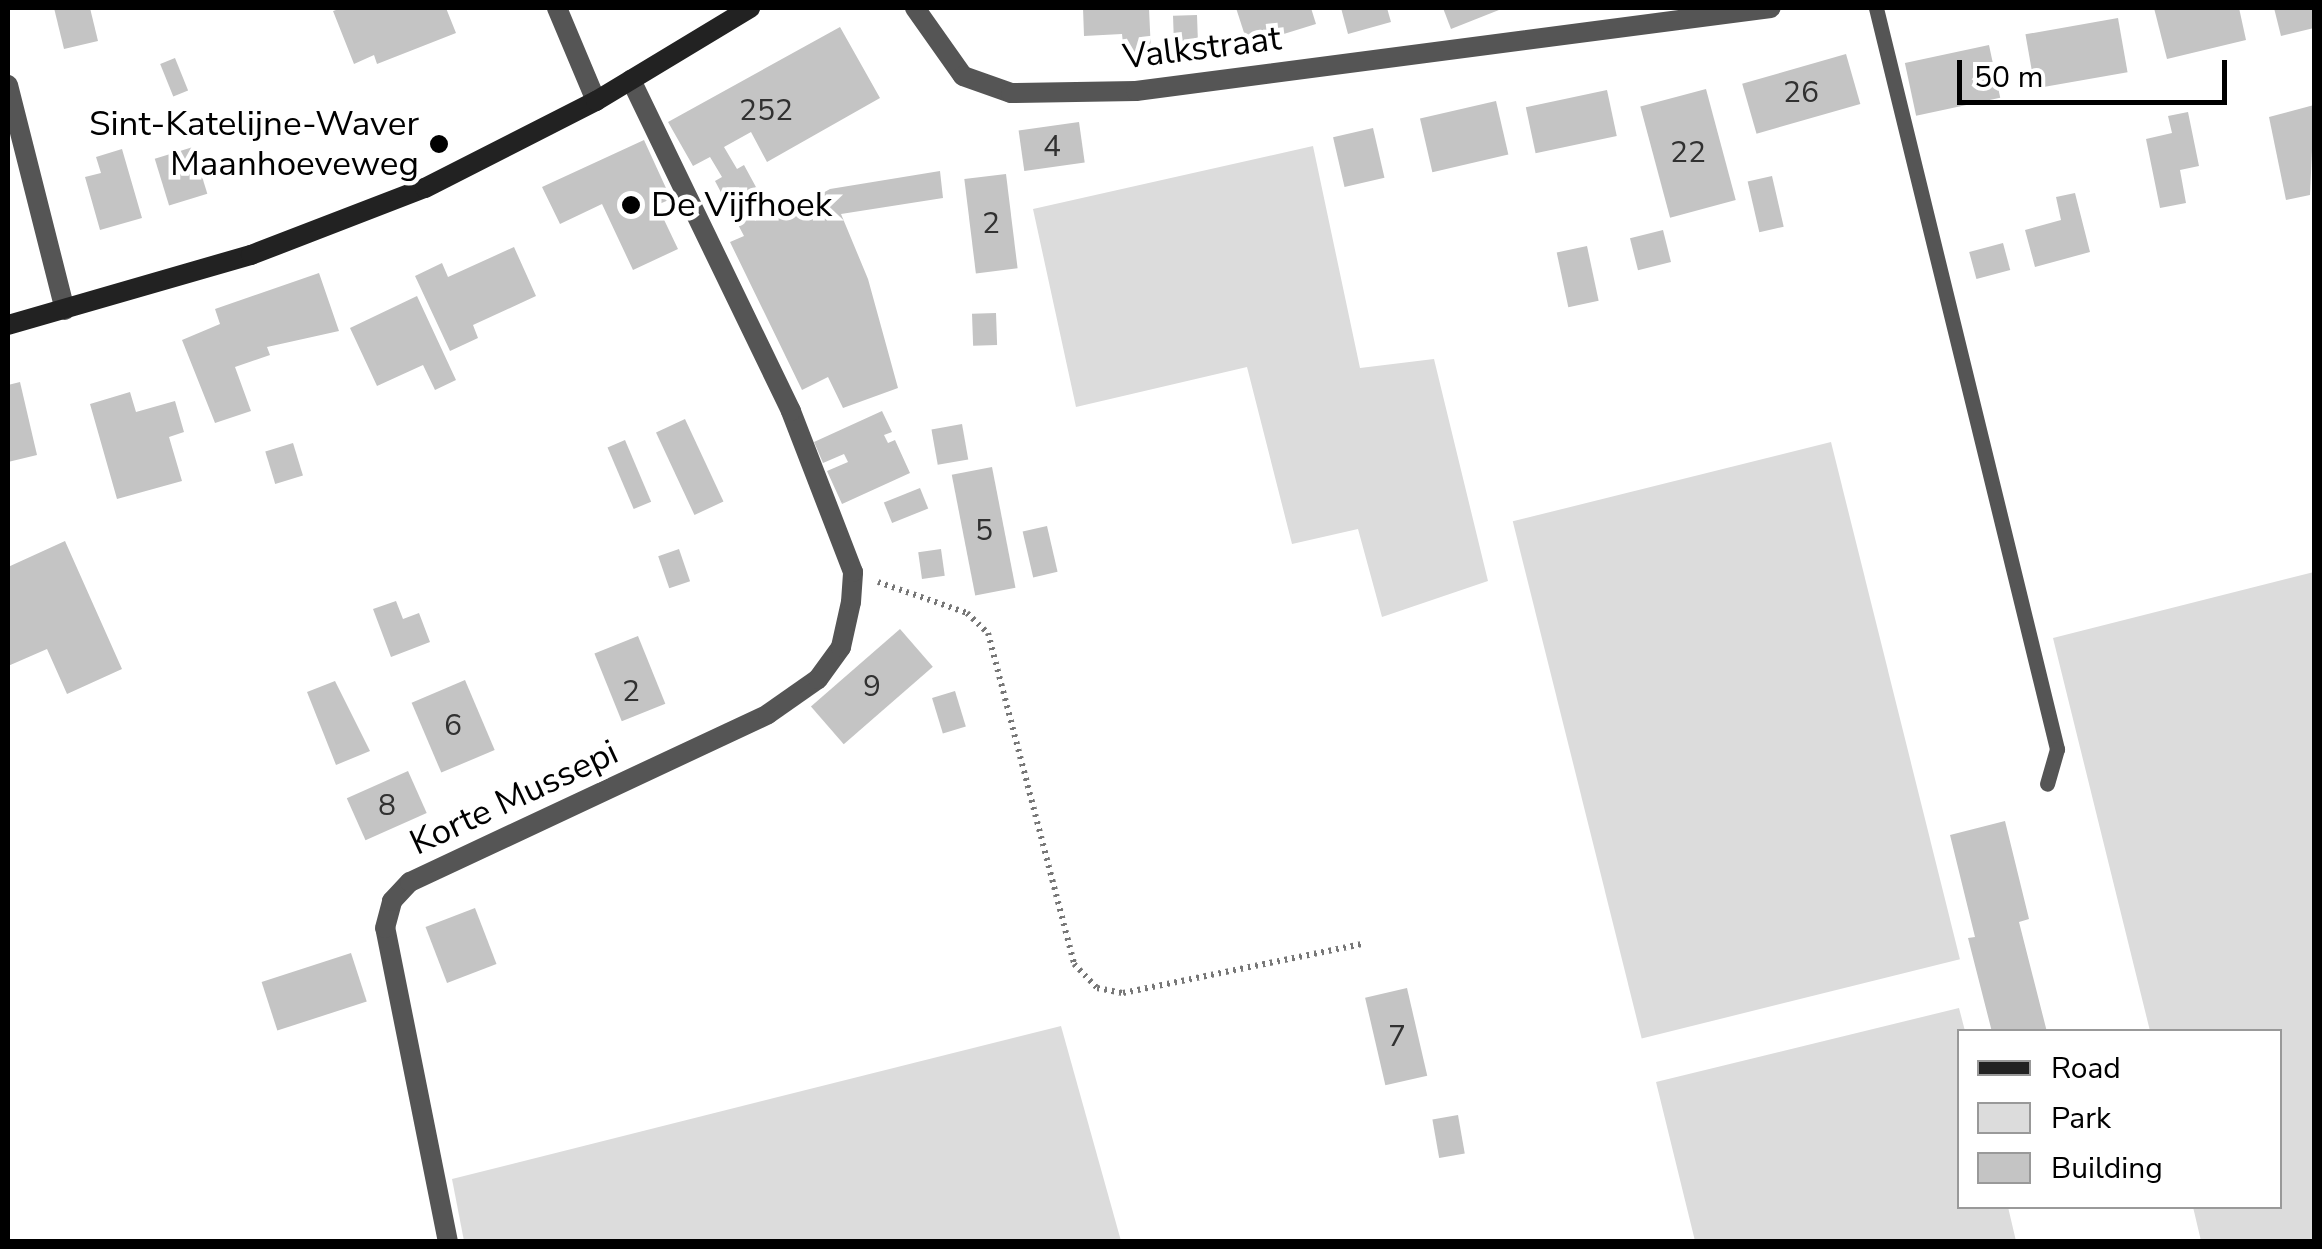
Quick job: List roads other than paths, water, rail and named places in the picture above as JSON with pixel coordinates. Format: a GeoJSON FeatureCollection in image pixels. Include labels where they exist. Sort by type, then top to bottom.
{"type":"FeatureCollection","features":[{"type":"Feature","properties":{"kind":"main road"},"geometry":{"type":"LineString","coordinates":[[8,325],[251,255],[426,188],[596,101],[750,8]]}},
{"type":"Feature","properties":{"kind":"street"},"geometry":{"type":"LineString","coordinates":[[557,8],[596,101]]}},
{"type":"Feature","properties":{"kind":"street","name":"Valkstraat"},"geometry":{"type":"LineString","coordinates":[[915,8],[963,76],[1011,93],[1136,91],[1771,8]]}},
{"type":"Feature","properties":{"kind":"street","name":"Korte Mussepi"},"geometry":{"type":"LineString","coordinates":[[448,1242],[385,928],[392,902],[410,882],[768,714],[818,680],[840,646],[853,572],[783,394],[631,80]]}},
{"type":"Feature","properties":{"kind":"street"},"geometry":{"type":"LineString","coordinates":[[8,86],[65,310]]}},
{"type":"Feature","properties":{"kind":"lane"},"geometry":{"type":"LineString","coordinates":[[1876,8],[2057,750],[2047,784]]}},
{"type":"Feature","properties":{"kind":"place","name":"Sint-Katelijne-Waver Maanhoeveweg"},"geometry":{"type":"Point","coordinates":[439,144]}},
{"type":"Feature","properties":{"kind":"place","name":"De Vijfhoek"},"geometry":{"type":"Point","coordinates":[631,205]}}]}
